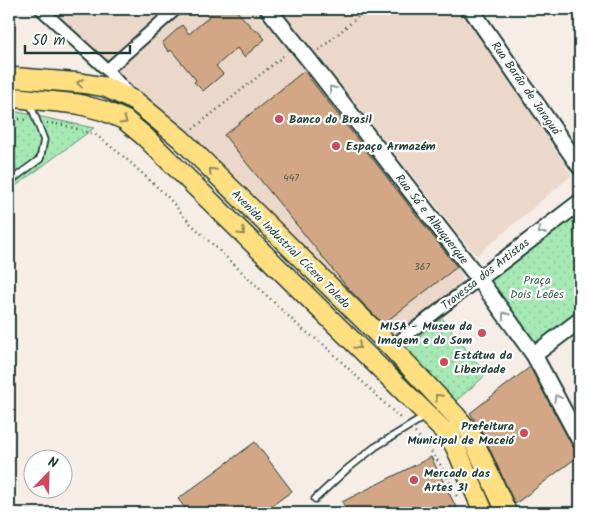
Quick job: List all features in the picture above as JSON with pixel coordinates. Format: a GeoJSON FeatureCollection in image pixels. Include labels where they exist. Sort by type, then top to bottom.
{"type":"FeatureCollection","features":[{"type":"Feature","properties":{"kind":"main road","name":"Avenida Industrial Cícero Toledo"},"geometry":{"type":"LineString","coordinates":[[9,77],[81,83],[105,88],[135,101],[180,139],[391,348],[456,416],[470,434],[507,513]]}},
{"type":"Feature","properties":{"kind":"main road","name":"Avenida Industrial Cícero Toledo"},"geometry":{"type":"LineString","coordinates":[[9,97],[78,104],[104,111],[125,120],[144,136],[447,434],[456,446],[484,513]]}},
{"type":"Feature","properties":{"kind":"street"},"geometry":{"type":"LineString","coordinates":[[41,9],[107,70],[135,101]]}},
{"type":"Feature","properties":{"kind":"street"},"geometry":{"type":"LineString","coordinates":[[107,70],[176,9]]}},
{"type":"Feature","properties":{"kind":"street","name":"Rua Sá e Albuquerque"},"geometry":{"type":"LineString","coordinates":[[268,9],[478,279],[534,355],[580,441]]}},
{"type":"Feature","properties":{"kind":"street","name":"Rua Barão de Jaraguá"},"geometry":{"type":"LineString","coordinates":[[471,9],[580,167]]}},
{"type":"Feature","properties":{"kind":"street","name":"Travessa dos Artistas"},"geometry":{"type":"LineString","coordinates":[[391,348],[580,202]]}},
{"type":"Feature","properties":{"kind":"street"},"geometry":{"type":"LineString","coordinates":[[534,355],[580,320]]}},
{"type":"Feature","properties":{"kind":"lane"},"geometry":{"type":"LineString","coordinates":[[9,182],[40,159],[44,140],[29,99]]}},
{"type":"Feature","properties":{"kind":"lane"},"geometry":{"type":"LineString","coordinates":[[314,499],[375,447],[428,414]]}},
{"type":"Feature","properties":{"kind":"path"},"geometry":{"type":"LineString","coordinates":[[309,60],[367,9]]}},
{"type":"Feature","properties":{"kind":"path"},"geometry":{"type":"LineString","coordinates":[[180,139],[297,45]]}},
{"type":"Feature","properties":{"kind":"path"},"geometry":{"type":"LineString","coordinates":[[9,118],[64,125],[96,135],[123,156],[167,196],[190,223],[302,330],[324,344],[422,439],[440,462],[462,505]]}},
{"type":"Feature","properties":{"kind":"shaded area"},"geometry":{"type":"Polygon","coordinates":[[[47,9],[254,9],[305,68],[458,266],[463,276],[459,287],[388,340],[303,252],[119,74],[47,9]]]}},
{"type":"Feature","properties":{"kind":"shaded area"},"geometry":{"type":"Polygon","coordinates":[[[279,9],[462,9],[572,175],[476,256],[279,9]]]}},
{"type":"Feature","properties":{"kind":"green space"},"geometry":{"type":"Polygon","coordinates":[[[9,111],[13,111],[94,128],[9,191],[9,111]]]}},
{"type":"Feature","properties":{"kind":"green space","name":"Praça Dois Leões"},"geometry":{"type":"Polygon","coordinates":[[[580,202],[580,320],[534,355],[479,279],[580,202]]]}},
{"type":"Feature","properties":{"kind":"green space"},"geometry":{"type":"Polygon","coordinates":[[[442,318],[486,375],[451,405],[402,350],[442,318]]]}},
{"type":"Feature","properties":{"kind":"building"},"geometry":{"type":"Polygon","coordinates":[[[203,9],[235,9],[265,39],[244,57],[237,48],[216,66],[223,74],[203,91],[194,82],[196,80],[171,50],[169,52],[162,43],[182,25],[189,34],[209,17],[203,9]]]}},
{"type":"Feature","properties":{"kind":"building"},"geometry":{"type":"Polygon","coordinates":[[[304,71],[457,267],[383,324],[346,286],[224,135],[304,71]]]}},
{"type":"Feature","properties":{"kind":"building","name":"Prefeitura Municipal de Maceió"},"geometry":{"type":"Polygon","coordinates":[[[530,367],[572,445],[575,449],[579,450],[580,455],[515,504],[480,428],[470,413],[530,367]]]}},
{"type":"Feature","properties":{"kind":"building"},"geometry":{"type":"Polygon","coordinates":[[[255,442],[292,491],[262,513],[189,513],[178,499],[255,442]]]}},
{"type":"Feature","properties":{"kind":"building","name":"Mercado das Artes 31"},"geometry":{"type":"Polygon","coordinates":[[[431,457],[459,513],[348,513],[342,502],[431,457]]]}},
{"type":"Feature","properties":{"kind":"place","name":"Banco do Brasil"},"geometry":{"type":"Point","coordinates":[279,119]}},
{"type":"Feature","properties":{"kind":"place","name":"Espaço Armazém"},"geometry":{"type":"Point","coordinates":[336,146]}},
{"type":"Feature","properties":{"kind":"place","name":"MISA - Museu da Imagem e do Som"},"geometry":{"type":"Point","coordinates":[482,333]}},
{"type":"Feature","properties":{"kind":"place","name":"Estátua da Liberdade"},"geometry":{"type":"Point","coordinates":[444,362]}},
{"type":"Feature","properties":{"kind":"place","name":"Prefeitura Municipal de Maceió"},"geometry":{"type":"Point","coordinates":[524,433]}},
{"type":"Feature","properties":{"kind":"place","name":"Mercado das Artes 31"},"geometry":{"type":"Point","coordinates":[414,480]}}]}
